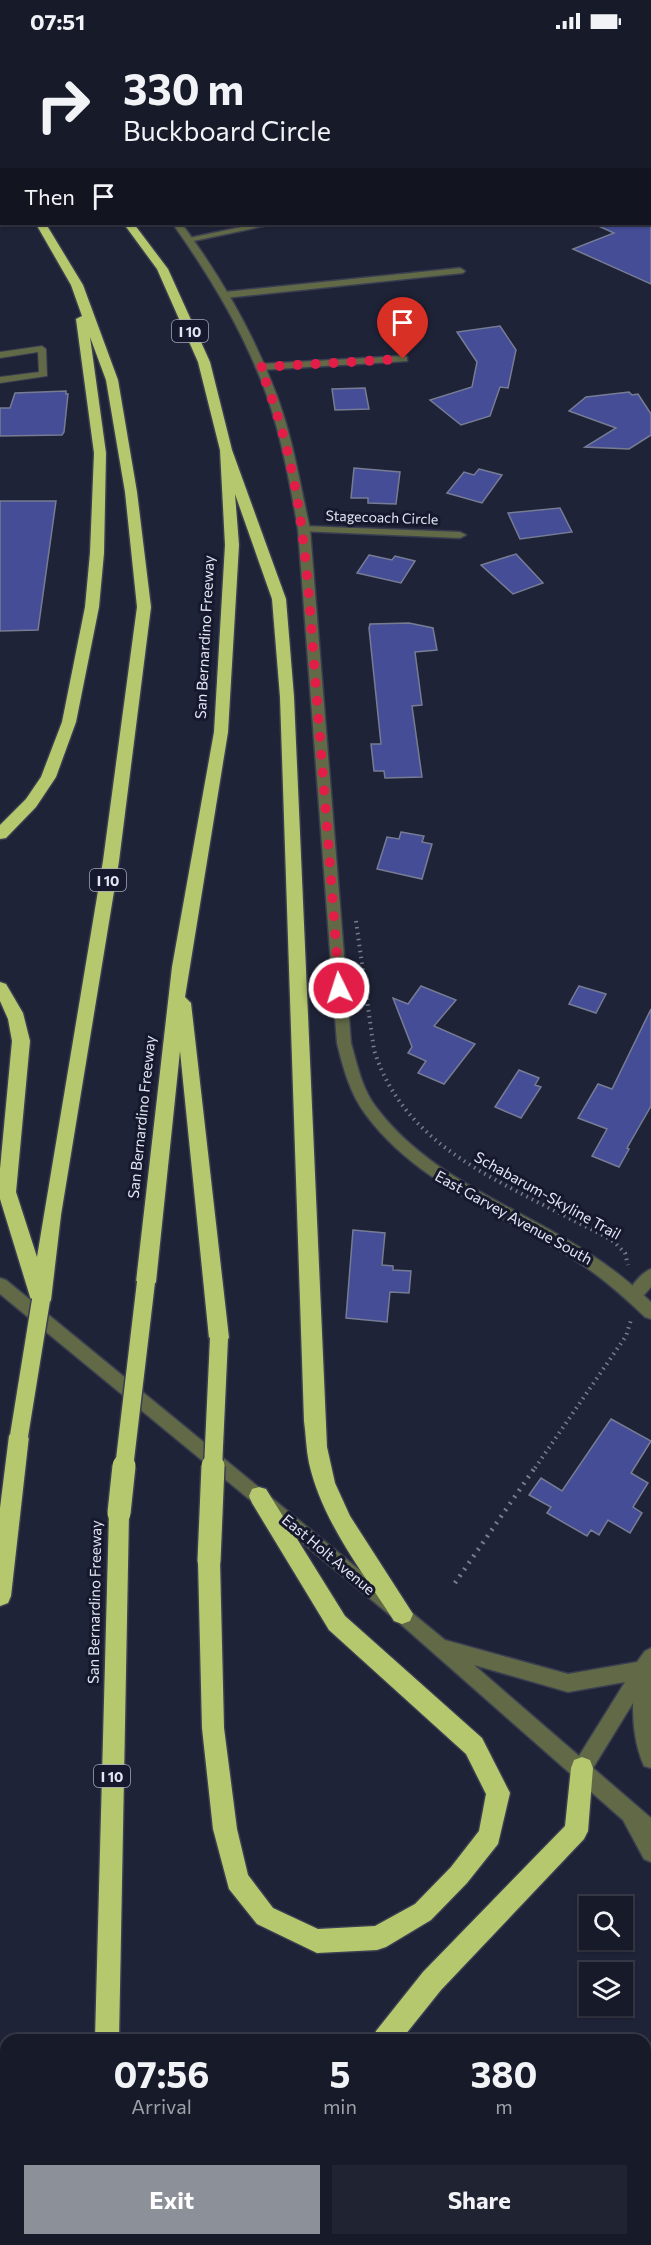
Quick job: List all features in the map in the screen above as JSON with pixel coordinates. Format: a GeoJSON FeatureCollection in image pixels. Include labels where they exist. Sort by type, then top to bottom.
{"type":"FeatureCollection","features":[{"type":"Feature","properties":{"kind":"highway","name":"I 10"},"geometry":{"type":"LineString","coordinates":[[0,1596],[19,1436],[52,1215],[111,861],[144,607],[131,492],[112,380],[77,285],[42,225]]}},
{"type":"Feature","properties":{"kind":"highway","name":"San Bernardino Freeway"},"geometry":{"type":"LineString","coordinates":[[107,2034],[118,1512],[146,1282],[180,967],[221,732],[232,545],[226,450],[204,362],[162,269],[130,225]]}},
{"type":"Feature","properties":{"kind":"highway"},"geometry":{"type":"LineString","coordinates":[[0,834],[31,803],[48,777],[69,722],[92,607],[97,553],[100,453],[77,285]]}},
{"type":"Feature","properties":{"kind":"highway"},"geometry":{"type":"LineString","coordinates":[[226,450],[279,599],[287,697],[314,1421],[318,1461],[327,1488],[349,1532],[402,1614]]}},
{"type":"Feature","properties":{"kind":"highway"},"geometry":{"type":"LineString","coordinates":[[180,967],[219,1338],[209,1561],[213,1728],[225,1829],[237,1881],[265,1916],[317,1941],[377,1938],[423,1912],[459,1875],[490,1836],[498,1793],[474,1746],[337,1623],[259,1496]]}},
{"type":"Feature","properties":{"kind":"highway"},"geometry":{"type":"LineString","coordinates":[[0,988],[9,999],[18,1018],[21,1041],[8,1192],[41,1300]]}},
{"type":"Feature","properties":{"kind":"highway"},"geometry":{"type":"LineString","coordinates":[[390,2034],[432,1981],[576,1831],[582,1768]]}},
{"type":"Feature","properties":{"kind":"street","name":"East Garvey Avenue South"},"geometry":{"type":"LineString","coordinates":[[179,225],[225,295],[260,367],[271,394],[287,448],[304,529],[341,1011],[344,1043],[353,1077],[370,1109],[397,1141],[424,1166],[458,1189],[567,1246],[602,1268],[635,1294],[651,1312]]}},
{"type":"Feature","properties":{"kind":"street"},"geometry":{"type":"LineString","coordinates":[[189,238],[262,225]]}},
{"type":"Feature","properties":{"kind":"street"},"geometry":{"type":"LineString","coordinates":[[225,295],[460,271]]}},
{"type":"Feature","properties":{"kind":"street"},"geometry":{"type":"LineString","coordinates":[[260,367],[403,359]]}},
{"type":"Feature","properties":{"kind":"street","name":"Stagecoach Circle"},"geometry":{"type":"LineString","coordinates":[[304,529],[460,535]]}},
{"type":"Feature","properties":{"kind":"street"},"geometry":{"type":"LineString","coordinates":[[635,1294],[651,1276]]}},
{"type":"Feature","properties":{"kind":"street","name":"East Holt Avenue"},"geometry":{"type":"LineString","coordinates":[[0,1285],[402,1614],[582,1768],[651,1831]]}},
{"type":"Feature","properties":{"kind":"street"},"geometry":{"type":"LineString","coordinates":[[440,1646],[568,1683],[647,1664]]}},
{"type":"Feature","properties":{"kind":"street"},"geometry":{"type":"LineString","coordinates":[[647,1664],[643,1724],[647,1751],[651,1759]]}},
{"type":"Feature","properties":{"kind":"street"},"geometry":{"type":"LineString","coordinates":[[582,1768],[647,1664]]}},
{"type":"Feature","properties":{"kind":"street"},"geometry":{"type":"LineString","coordinates":[[628,1810],[651,1852]]}},
{"type":"Feature","properties":{"kind":"lane"},"geometry":{"type":"LineString","coordinates":[[0,355],[42,349],[44,374],[0,380]]}},
{"type":"Feature","properties":{"kind":"path","name":"Schabarum-Skyline Trail"},"geometry":{"type":"LineString","coordinates":[[355,916],[362,944],[367,1019],[372,1044],[389,1089],[405,1110],[441,1146],[497,1180],[604,1237],[625,1253],[635,1294],[631,1323],[626,1336],[455,1583]]}},
{"type":"Feature","properties":{"kind":"building"},"geometry":{"type":"Polygon","coordinates":[[[596,225],[651,225],[651,284],[573,249],[614,233],[596,225]]]}},
{"type":"Feature","properties":{"kind":"building"},"geometry":{"type":"Polygon","coordinates":[[[500,326],[516,350],[508,388],[500,387],[490,416],[461,425],[430,400],[472,387],[477,362],[457,332],[500,326]]]}},
{"type":"Feature","properties":{"kind":"building"},"geometry":{"type":"Polygon","coordinates":[[[365,388],[369,409],[335,410],[332,389],[365,388]]]}},
{"type":"Feature","properties":{"kind":"building"},"geometry":{"type":"Polygon","coordinates":[[[66,391],[68,394],[62,435],[0,436],[0,408],[10,408],[15,393],[66,391]]]}},
{"type":"Feature","properties":{"kind":"building"},"geometry":{"type":"Polygon","coordinates":[[[629,392],[632,395],[638,394],[651,414],[651,435],[629,449],[585,447],[616,428],[569,411],[586,397],[629,392]]]}},
{"type":"Feature","properties":{"kind":"building"},"geometry":{"type":"Polygon","coordinates":[[[354,468],[400,472],[396,504],[368,503],[368,498],[351,498],[354,468]]]}},
{"type":"Feature","properties":{"kind":"building"},"geometry":{"type":"Polygon","coordinates":[[[479,469],[502,475],[482,503],[447,493],[464,472],[474,475],[479,469]]]}},
{"type":"Feature","properties":{"kind":"building"},"geometry":{"type":"Polygon","coordinates":[[[0,501],[56,501],[38,630],[0,631],[0,501]]]}},
{"type":"Feature","properties":{"kind":"building"},"geometry":{"type":"Polygon","coordinates":[[[560,508],[572,532],[520,539],[508,513],[560,508]]]}},
{"type":"Feature","properties":{"kind":"building"},"geometry":{"type":"Polygon","coordinates":[[[516,554],[543,583],[513,594],[481,565],[516,554]]]}},
{"type":"Feature","properties":{"kind":"building"},"geometry":{"type":"Polygon","coordinates":[[[369,555],[392,560],[395,556],[415,561],[401,583],[357,573],[369,555]]]}},
{"type":"Feature","properties":{"kind":"building"},"geometry":{"type":"Polygon","coordinates":[[[409,623],[433,628],[437,650],[415,652],[422,705],[412,706],[422,777],[385,778],[384,771],[374,771],[371,744],[381,744],[369,628],[370,624],[409,623]]]}},
{"type":"Feature","properties":{"kind":"building"},"geometry":{"type":"Polygon","coordinates":[[[401,832],[424,836],[422,842],[432,844],[422,879],[377,869],[387,837],[399,839],[401,832]]]}},
{"type":"Feature","properties":{"kind":"building"},"geometry":{"type":"Polygon","coordinates":[[[421,986],[456,1000],[434,1026],[475,1044],[444,1084],[418,1073],[426,1061],[408,1053],[412,1047],[393,998],[408,1004],[421,986]]]}},
{"type":"Feature","properties":{"kind":"building"},"geometry":{"type":"Polygon","coordinates":[[[579,986],[606,994],[596,1013],[569,1004],[579,986]]]}},
{"type":"Feature","properties":{"kind":"building"},"geometry":{"type":"Polygon","coordinates":[[[651,1009],[651,1106],[619,1167],[592,1156],[607,1129],[578,1118],[598,1084],[612,1089],[651,1009]]]}},
{"type":"Feature","properties":{"kind":"building"},"geometry":{"type":"Polygon","coordinates":[[[519,1070],[539,1078],[535,1085],[541,1087],[521,1118],[495,1107],[519,1070]]]}},
{"type":"Feature","properties":{"kind":"building"},"geometry":{"type":"Polygon","coordinates":[[[353,1230],[385,1233],[382,1265],[393,1266],[393,1270],[411,1271],[409,1293],[390,1292],[387,1322],[346,1318],[353,1230]]]}},
{"type":"Feature","properties":{"kind":"building"},"geometry":{"type":"Polygon","coordinates":[[[611,1419],[651,1441],[631,1473],[648,1483],[633,1507],[642,1513],[630,1533],[608,1520],[599,1535],[591,1530],[587,1536],[547,1513],[551,1507],[529,1495],[541,1478],[562,1491],[611,1419]]]}},
{"type":"Feature","properties":{"kind":"route"},"geometry":{"type":"LineString","coordinates":[[339,988],[304,529],[280,421],[260,367],[403,359]]}}]}
